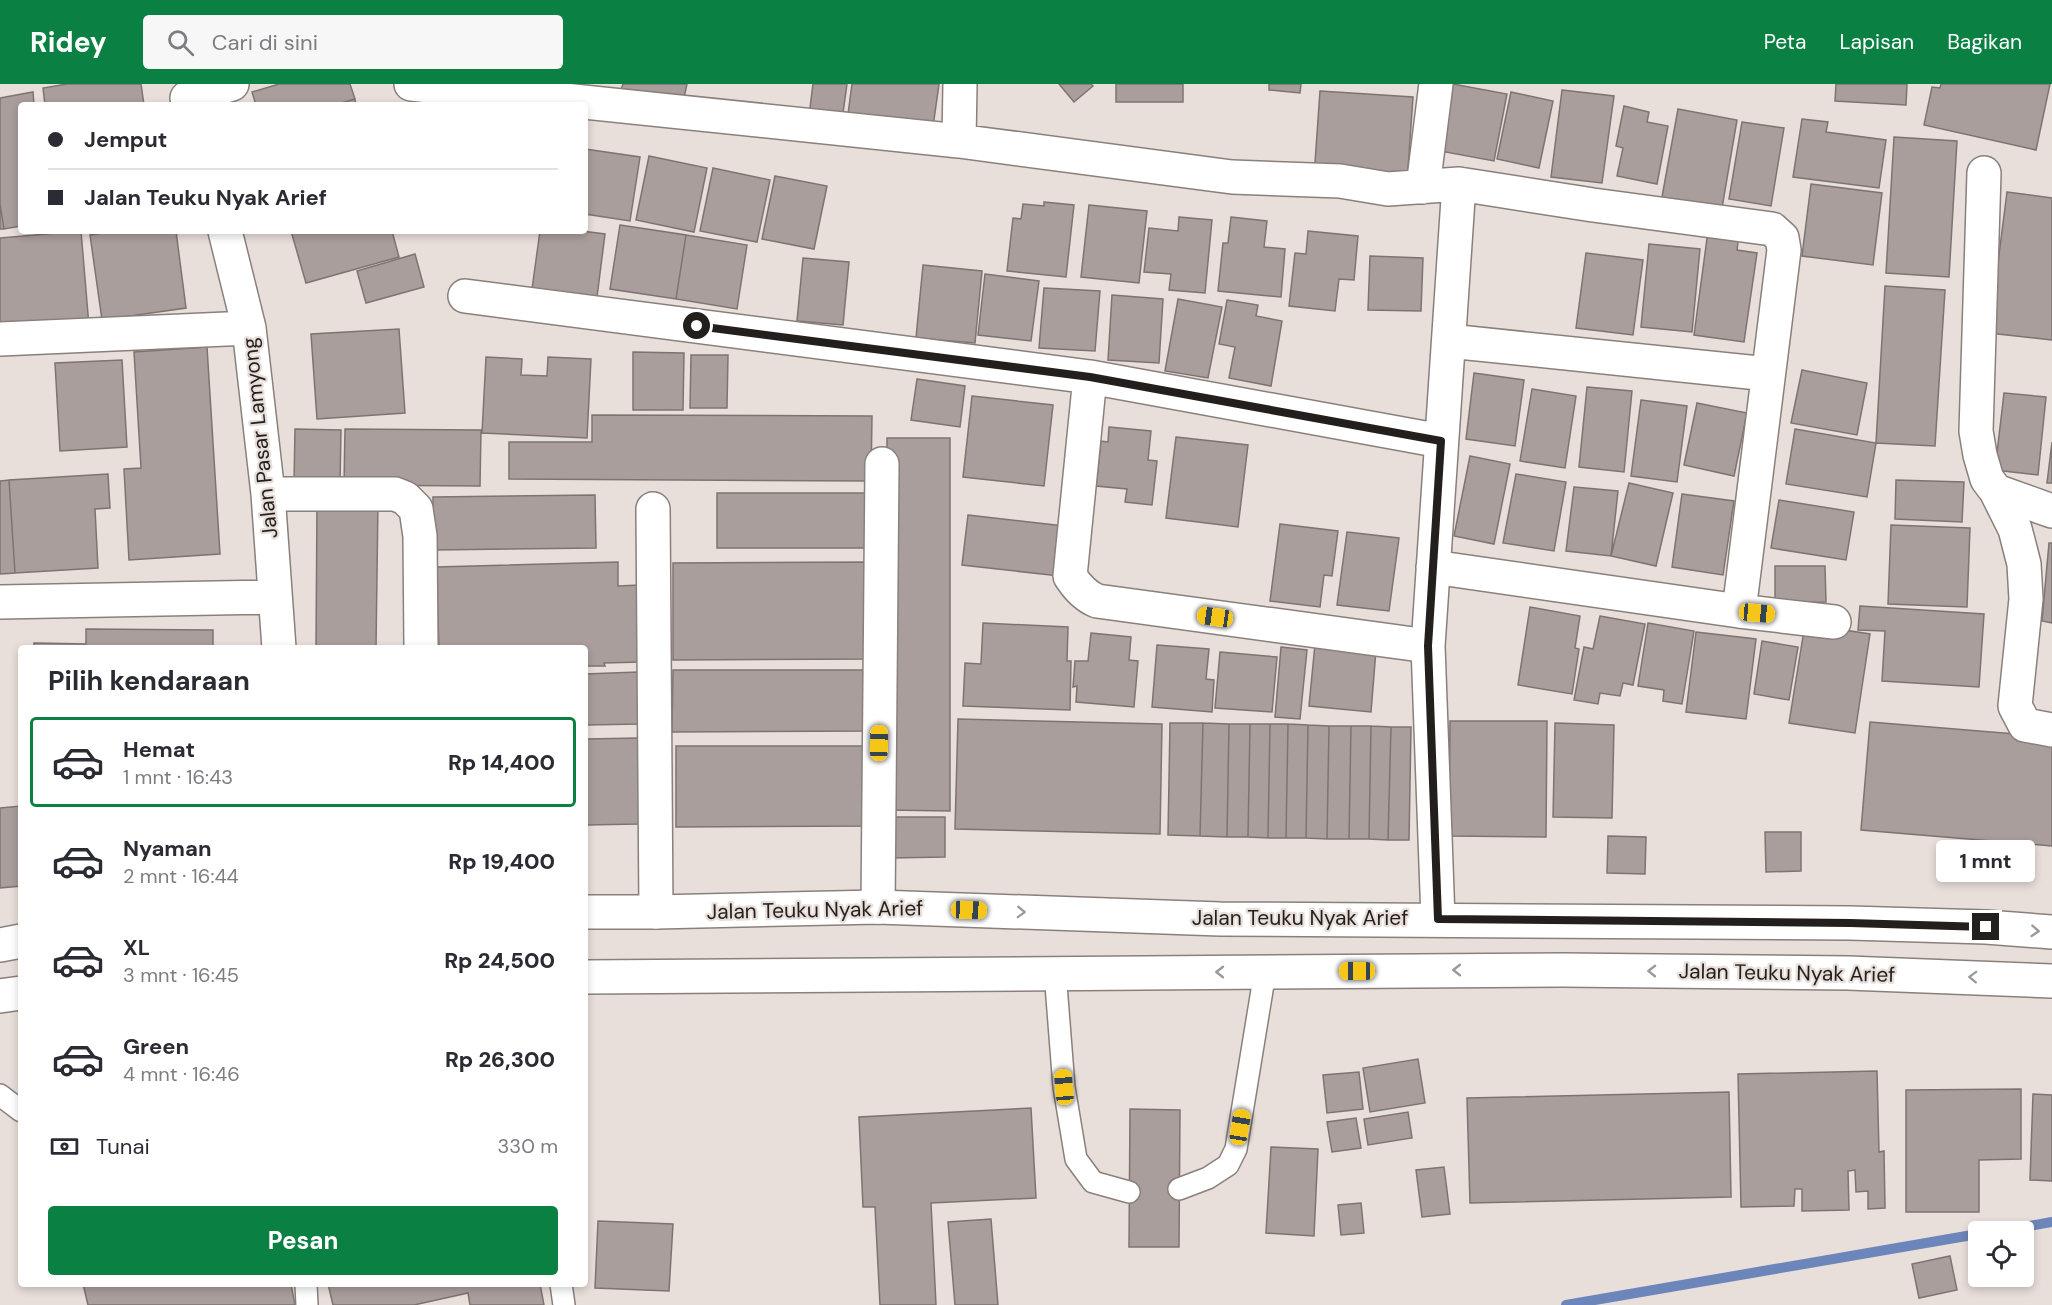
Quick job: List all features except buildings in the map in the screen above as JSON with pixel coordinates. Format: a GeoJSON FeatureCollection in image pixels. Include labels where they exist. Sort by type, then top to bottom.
{"type":"FeatureCollection","features":[{"type":"Feature","properties":{"kind":"street"},"geometry":{"type":"LineString","coordinates":[[186,96],[231,84]]}},
{"type":"Feature","properties":{"kind":"street"},"geometry":{"type":"LineString","coordinates":[[411,84],[584,102]]}},
{"type":"Feature","properties":{"kind":"street"},"geometry":{"type":"LineString","coordinates":[[959,141],[960,84]]}},
{"type":"Feature","properties":{"kind":"street"},"geometry":{"type":"LineString","coordinates":[[1423,187],[1436,84]]}},
{"type":"Feature","properties":{"kind":"street"},"geometry":{"type":"LineString","coordinates":[[588,102],[959,141],[1232,177],[1340,181],[1388,189],[1459,184],[1772,229],[1782,238],[1784,250],[1739,611]]}},
{"type":"Feature","properties":{"kind":"street"},"geometry":{"type":"LineString","coordinates":[[1984,173],[1976,431],[1987,479],[1996,491],[2015,528],[2024,564],[2026,599],[2015,706],[2025,725],[2052,730]]}},
{"type":"Feature","properties":{"kind":"street"},"geometry":{"type":"LineString","coordinates":[[1438,919],[1428,646],[1459,184]]}},
{"type":"Feature","properties":{"kind":"street","name":"Jalan Pasar Lamyong"},"geometry":{"type":"LineString","coordinates":[[226,234],[249,328],[268,494],[279,645]]}},
{"type":"Feature","properties":{"kind":"street"},"geometry":{"type":"LineString","coordinates":[[465,296],[1090,377],[1441,441]]}},
{"type":"Feature","properties":{"kind":"street"},"geometry":{"type":"LineString","coordinates":[[0,339],[249,328]]}},
{"type":"Feature","properties":{"kind":"street"},"geometry":{"type":"LineString","coordinates":[[1449,341],[1768,374]]}},
{"type":"Feature","properties":{"kind":"street"},"geometry":{"type":"LineString","coordinates":[[1090,377],[1070,576],[1077,586],[1091,598],[1097,601],[1428,646]]}},
{"type":"Feature","properties":{"kind":"street"},"geometry":{"type":"LineString","coordinates":[[878,907],[882,464]]}},
{"type":"Feature","properties":{"kind":"street"},"geometry":{"type":"LineString","coordinates":[[1996,491],[2052,511]]}},
{"type":"Feature","properties":{"kind":"street"},"geometry":{"type":"LineString","coordinates":[[268,494],[395,494],[405,498],[417,509],[420,536],[421,645]]}},
{"type":"Feature","properties":{"kind":"street"},"geometry":{"type":"LineString","coordinates":[[653,509],[656,912]]}},
{"type":"Feature","properties":{"kind":"street"},"geometry":{"type":"LineString","coordinates":[[1433,567],[1739,611],[1834,622]]}},
{"type":"Feature","properties":{"kind":"street"},"geometry":{"type":"LineString","coordinates":[[0,602],[275,597]]}},
{"type":"Feature","properties":{"kind":"street","name":"Jalan Teuku Nyak Arief"},"geometry":{"type":"LineString","coordinates":[[588,912],[878,907],[1220,918],[1850,923],[1986,927],[2052,932]]}},
{"type":"Feature","properties":{"kind":"street"},"geometry":{"type":"LineString","coordinates":[[1848,973],[1850,923]]}},
{"type":"Feature","properties":{"kind":"street"},"geometry":{"type":"LineString","coordinates":[[0,945],[18,942]]}},
{"type":"Feature","properties":{"kind":"street","name":"Jalan Teuku Nyak Arief"},"geometry":{"type":"LineString","coordinates":[[588,977],[1574,970],[1848,973],[2052,981]]}},
{"type":"Feature","properties":{"kind":"street"},"geometry":{"type":"LineString","coordinates":[[0,996],[18,993]]}},
{"type":"Feature","properties":{"kind":"lane"},"geometry":{"type":"LineString","coordinates":[[1054,972],[1064,1087],[1076,1159],[1093,1182],[1129,1192]]}},
{"type":"Feature","properties":{"kind":"lane"},"geometry":{"type":"LineString","coordinates":[[1179,1188],[1208,1178],[1228,1165],[1236,1149],[1265,972]]}},
{"type":"Feature","properties":{"kind":"lane"},"geometry":{"type":"LineString","coordinates":[[0,1095],[18,1109]]}},
{"type":"Feature","properties":{"kind":"lane"},"geometry":{"type":"LineString","coordinates":[[306,1287],[307,1305]]}},
{"type":"Feature","properties":{"kind":"lane"},"geometry":{"type":"LineString","coordinates":[[561,1287],[564,1305]]}},
{"type":"Feature","properties":{"kind":"waterway"},"geometry":{"type":"LineString","coordinates":[[2034,1225],[2052,1222]]}},
{"type":"Feature","properties":{"kind":"waterway"},"geometry":{"type":"LineString","coordinates":[[1566,1305],[1968,1236]]}},
{"type":"Feature","properties":{"kind":"route"},"geometry":{"type":"LineString","coordinates":[[697,326],[1090,377],[1441,441],[1428,646],[1438,919],[1850,923],[1986,927]]}}]}
